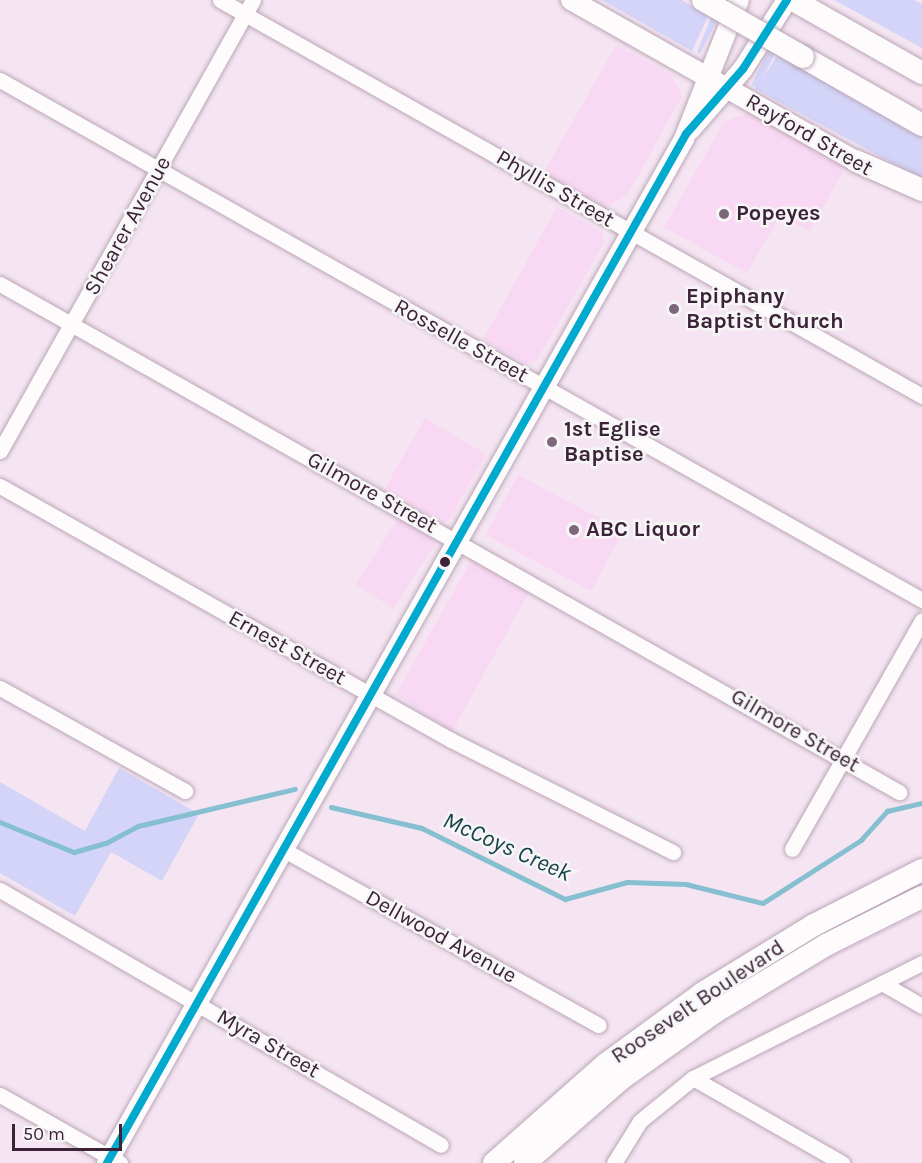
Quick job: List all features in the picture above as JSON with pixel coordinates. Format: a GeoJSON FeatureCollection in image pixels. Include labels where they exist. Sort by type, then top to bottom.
{"type":"FeatureCollection","features":[{"type":"Feature","properties":{"kind":"highway"},"geometry":{"type":"LineString","coordinates":[[703,0],[922,125]]}},
{"type":"Feature","properties":{"kind":"highway"},"geometry":{"type":"LineString","coordinates":[[793,0],[922,73]]}},
{"type":"Feature","properties":{"kind":"highway"},"geometry":{"type":"LineString","coordinates":[[856,161],[922,190]]}},
{"type":"Feature","properties":{"kind":"highway","name":"Roosevelt Boulevard"},"geometry":{"type":"LineString","coordinates":[[494,1163],[606,1064],[703,993],[814,925],[922,870]]}},
{"type":"Feature","properties":{"kind":"highway","name":"Roosevelt Boulevard"},"geometry":{"type":"LineString","coordinates":[[525,1163],[621,1079],[715,1012],[826,945],[922,897]]}},
{"type":"Feature","properties":{"kind":"main road","name":"Rayford Street"},"geometry":{"type":"LineString","coordinates":[[571,0],[856,161]]}},
{"type":"Feature","properties":{"kind":"main road"},"geometry":{"type":"LineString","coordinates":[[112,1161],[198,1003],[686,134],[705,76],[739,0]]}},
{"type":"Feature","properties":{"kind":"main road"},"geometry":{"type":"LineString","coordinates":[[686,134],[728,89],[787,0]]}},
{"type":"Feature","properties":{"kind":"street","name":"Phyllis Street"},"geometry":{"type":"LineString","coordinates":[[220,0],[922,396]]}},
{"type":"Feature","properties":{"kind":"street","name":"Shearer Avenue"},"geometry":{"type":"LineString","coordinates":[[0,451],[253,0]]}},
{"type":"Feature","properties":{"kind":"street","name":"Rosselle Street"},"geometry":{"type":"LineString","coordinates":[[0,80],[922,600]]}},
{"type":"Feature","properties":{"kind":"street","name":"Rayford Street"},"geometry":{"type":"LineString","coordinates":[[856,161],[922,199]]}},
{"type":"Feature","properties":{"kind":"street","name":"Gilmore Street"},"geometry":{"type":"LineString","coordinates":[[0,284],[843,758],[899,792]]}},
{"type":"Feature","properties":{"kind":"street","name":"Ernest Street"},"geometry":{"type":"LineString","coordinates":[[0,486],[371,695],[673,852]]}},
{"type":"Feature","properties":{"kind":"street"},"geometry":{"type":"LineString","coordinates":[[792,849],[922,620]]}},
{"type":"Feature","properties":{"kind":"street"},"geometry":{"type":"LineString","coordinates":[[0,688],[185,791]]}},
{"type":"Feature","properties":{"kind":"street","name":"Dellwood Avenue"},"geometry":{"type":"LineString","coordinates":[[284,850],[598,1025]]}},
{"type":"Feature","properties":{"kind":"street","name":"Myra Street"},"geometry":{"type":"LineString","coordinates":[[0,890],[441,1144]]}},
{"type":"Feature","properties":{"kind":"street"},"geometry":{"type":"LineString","coordinates":[[614,1163],[640,1121],[693,1078],[922,963]]}},
{"type":"Feature","properties":{"kind":"street"},"geometry":{"type":"LineString","coordinates":[[882,983],[922,1006]]}},
{"type":"Feature","properties":{"kind":"street"},"geometry":{"type":"LineString","coordinates":[[693,1078],[842,1163]]}},
{"type":"Feature","properties":{"kind":"street"},"geometry":{"type":"LineString","coordinates":[[0,1095],[112,1161]]}},
{"type":"Feature","properties":{"kind":"shaded area"},"geometry":{"type":"Polygon","coordinates":[[[602,0],[682,0],[708,16],[692,51],[602,0]]]}},
{"type":"Feature","properties":{"kind":"shaded area"},"geometry":{"type":"Polygon","coordinates":[[[834,0],[914,0],[922,4],[922,48],[834,0]]]}},
{"type":"Feature","properties":{"kind":"shaded area"},"geometry":{"type":"Polygon","coordinates":[[[711,17],[717,20],[700,54],[697,52],[711,17]]]}},
{"type":"Feature","properties":{"kind":"shaded area"},"geometry":{"type":"Polygon","coordinates":[[[616,45],[671,75],[682,96],[628,194],[606,207],[544,172],[616,45]]]}},
{"type":"Feature","properties":{"kind":"shaded area"},"geometry":{"type":"Polygon","coordinates":[[[769,50],[775,53],[758,88],[751,85],[769,50]]]}},
{"type":"Feature","properties":{"kind":"shaded area"},"geometry":{"type":"Polygon","coordinates":[[[778,55],[922,134],[922,179],[755,89],[778,55]]]}},
{"type":"Feature","properties":{"kind":"shaded area"},"geometry":{"type":"Polygon","coordinates":[[[751,112],[845,168],[810,231],[780,216],[747,273],[664,227],[724,122],[751,112]]]}},
{"type":"Feature","properties":{"kind":"shaded area"},"geometry":{"type":"Polygon","coordinates":[[[557,207],[602,232],[604,243],[537,360],[527,364],[483,340],[557,207]]]}},
{"type":"Feature","properties":{"kind":"shaded area"},"geometry":{"type":"Polygon","coordinates":[[[425,418],[486,454],[449,520],[442,522],[384,490],[425,418]]]}},
{"type":"Feature","properties":{"kind":"shaded area"},"geometry":{"type":"Polygon","coordinates":[[[518,475],[623,531],[591,591],[486,535],[518,475]]]}},
{"type":"Feature","properties":{"kind":"shaded area"},"geometry":{"type":"Polygon","coordinates":[[[399,517],[437,542],[393,609],[355,584],[399,517]]]}},
{"type":"Feature","properties":{"kind":"shaded area"},"geometry":{"type":"Polygon","coordinates":[[[477,562],[529,592],[452,732],[396,694],[470,563],[477,562]]]}},
{"type":"Feature","properties":{"kind":"shaded area"},"geometry":{"type":"Polygon","coordinates":[[[119,768],[199,814],[162,881],[111,852],[75,916],[0,873],[0,782],[85,831],[119,768]]]}},
{"type":"Feature","properties":{"kind":"waterway","name":"McCoys Creek"},"geometry":{"type":"LineString","coordinates":[[0,822],[74,852],[106,843],[138,826],[295,789]]}},
{"type":"Feature","properties":{"kind":"waterway","name":"McCoys Creek"},"geometry":{"type":"LineString","coordinates":[[331,807],[422,828],[565,899],[627,882],[686,884],[763,903],[861,840],[887,811],[922,803]]}},
{"type":"Feature","properties":{"kind":"transit line"},"geometry":{"type":"LineString","coordinates":[[107,1163],[686,134],[743,69],[787,0]]}},
{"type":"Feature","properties":{"kind":"place","name":"Popeyes"},"geometry":{"type":"Point","coordinates":[724,214]}},
{"type":"Feature","properties":{"kind":"place","name":"Epiphany Baptist Church"},"geometry":{"type":"Point","coordinates":[674,309]}},
{"type":"Feature","properties":{"kind":"place","name":"1st Eglise Baptise"},"geometry":{"type":"Point","coordinates":[552,442]}},
{"type":"Feature","properties":{"kind":"place","name":"ABC Liquor"},"geometry":{"type":"Point","coordinates":[574,530]}}]}
